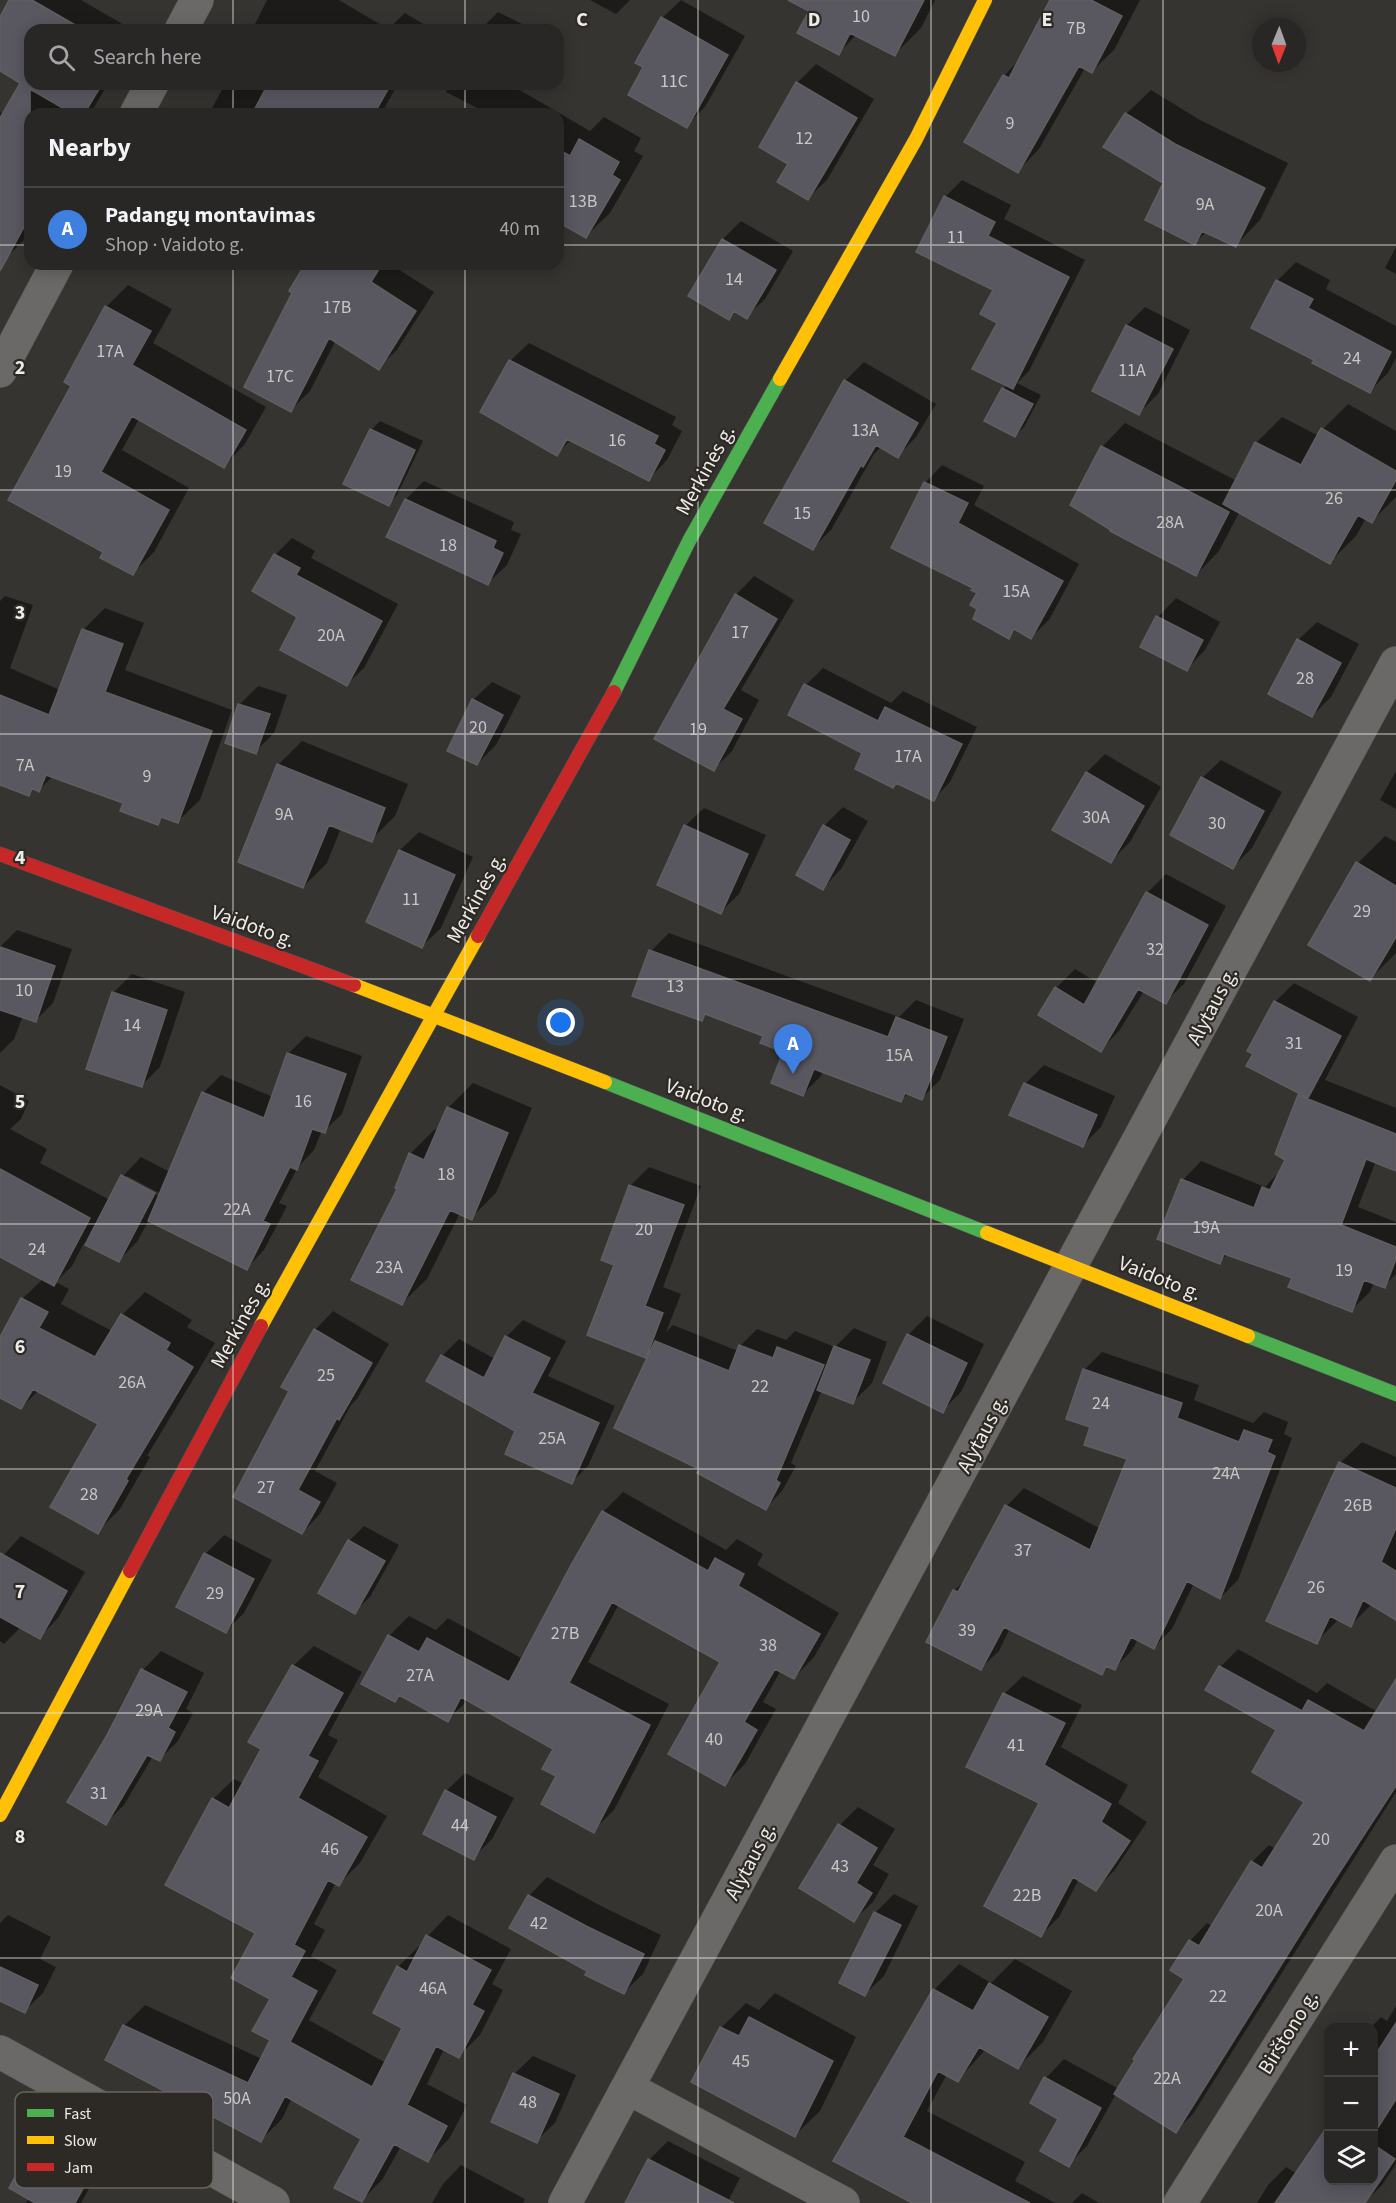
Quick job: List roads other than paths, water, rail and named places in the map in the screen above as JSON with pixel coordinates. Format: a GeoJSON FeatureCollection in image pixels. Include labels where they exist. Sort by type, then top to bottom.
{"type":"FeatureCollection","features":[{"type":"Feature","properties":{"kind":"street"},"geometry":{"type":"LineString","coordinates":[[184,24],[197,0]]}},
{"type":"Feature","properties":{"kind":"street","name":"Merkinės g."},"geometry":{"type":"LineString","coordinates":[[0,1815],[244,1357],[615,690],[689,541],[916,139],[985,0]]}},
{"type":"Feature","properties":{"kind":"street"},"geometry":{"type":"LineString","coordinates":[[139,108],[149,90]]}},
{"type":"Feature","properties":{"kind":"street"},"geometry":{"type":"LineString","coordinates":[[0,371],[54,270]]}},
{"type":"Feature","properties":{"kind":"street","name":"Alytaus g."},"geometry":{"type":"LineString","coordinates":[[565,2203],[1396,663]]}},
{"type":"Feature","properties":{"kind":"street","name":"Vaidoto g."},"geometry":{"type":"LineString","coordinates":[[0,854],[435,1015],[1396,1394]]}},
{"type":"Feature","properties":{"kind":"street","name":"Birštono g."},"geometry":{"type":"LineString","coordinates":[[1180,2203],[1396,1861]]}},
{"type":"Feature","properties":{"kind":"street"},"geometry":{"type":"LineString","coordinates":[[0,2052],[72,2092]]}},
{"type":"Feature","properties":{"kind":"street"},"geometry":{"type":"LineString","coordinates":[[628,2088],[843,2203]]}},
{"type":"Feature","properties":{"kind":"street"},"geometry":{"type":"LineString","coordinates":[[213,2170],[273,2203]]}},
{"type":"Feature","properties":{"kind":"place","name":"Padangų montavimas"},"geometry":{"type":"Point","coordinates":[793,1074]}}]}
